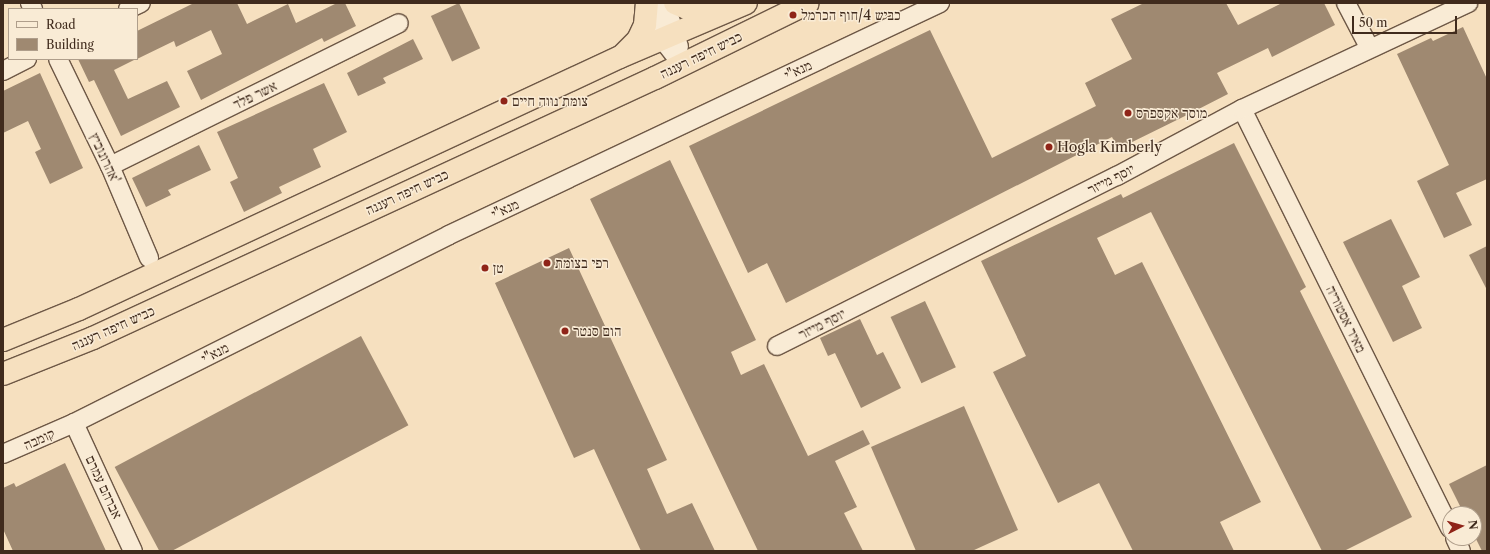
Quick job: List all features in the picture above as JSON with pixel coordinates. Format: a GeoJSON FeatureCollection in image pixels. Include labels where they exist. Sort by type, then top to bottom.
{"type":"FeatureCollection","features":[{"type":"Feature","properties":{"kind":"highway"},"geometry":{"type":"LineString","coordinates":[[620,58],[638,40],[646,25],[648,3]]}},
{"type":"Feature","properties":{"kind":"highway"},"geometry":{"type":"LineString","coordinates":[[675,3],[687,8],[705,10],[746,3]]}},
{"type":"Feature","properties":{"kind":"highway","name":"כביש חיפה רעננה"},"geometry":{"type":"LineString","coordinates":[[3,340],[79,309],[620,58],[746,3]]}},
{"type":"Feature","properties":{"kind":"highway","name":"כביש חיפה רעננה"},"geometry":{"type":"LineString","coordinates":[[3,374],[93,338],[682,65],[808,3]]}},
{"type":"Feature","properties":{"kind":"street"},"geometry":{"type":"LineString","coordinates":[[130,8],[141,3]]}},
{"type":"Feature","properties":{"kind":"street"},"geometry":{"type":"LineString","coordinates":[[648,3],[669,36],[682,65]]}},
{"type":"Feature","properties":{"kind":"street"},"geometry":{"type":"LineString","coordinates":[[665,3],[669,36]]}},
{"type":"Feature","properties":{"kind":"street","name":"מנא\"י"},"geometry":{"type":"LineString","coordinates":[[74,423],[449,235],[940,3]]}},
{"type":"Feature","properties":{"kind":"street"},"geometry":{"type":"LineString","coordinates":[[1346,3],[1369,47]]}},
{"type":"Feature","properties":{"kind":"street","name":"יוסף מייזר"},"geometry":{"type":"LineString","coordinates":[[777,346],[1117,176],[1242,109],[1369,47],[1468,3]]}},
{"type":"Feature","properties":{"kind":"street","name":"אשר פלד"},"geometry":{"type":"LineString","coordinates":[[110,166],[399,23]]}},
{"type":"Feature","properties":{"kind":"street"},"geometry":{"type":"LineString","coordinates":[[3,71],[25,60]]}},
{"type":"Feature","properties":{"kind":"street","name":"אהרונוביץ'"},"geometry":{"type":"LineString","coordinates":[[58,60],[110,166],[149,258]]}},
{"type":"Feature","properties":{"kind":"street","name":"מאיר אסטוריה"},"geometry":{"type":"LineString","coordinates":[[1242,109],[1442,512]]}},
{"type":"Feature","properties":{"kind":"street","name":"קומבה"},"geometry":{"type":"LineString","coordinates":[[3,454],[74,423]]}},
{"type":"Feature","properties":{"kind":"street","name":"אברהם עמרם"},"geometry":{"type":"LineString","coordinates":[[74,423],[133,551]]}},
{"type":"Feature","properties":{"kind":"building"},"geometry":{"type":"Polygon","coordinates":[[[194,3],[237,3],[247,24],[288,4],[296,23],[337,3],[345,3],[356,26],[324,42],[322,38],[201,100],[187,71],[222,54],[211,30],[176,47],[174,41],[138,59],[138,31],[194,3]]]}},
{"type":"Feature","properties":{"kind":"building"},"geometry":{"type":"Polygon","coordinates":[[[459,3],[480,48],[452,61],[431,16],[459,3]]]}},
{"type":"Feature","properties":{"kind":"building"},"geometry":{"type":"Polygon","coordinates":[[[1144,3],[1226,3],[1238,25],[1282,3],[1324,3],[1335,25],[1272,57],[1268,48],[1217,73],[1228,94],[1187,115],[1118,149],[1112,137],[786,303],[767,263],[748,273],[689,146],[930,30],[992,158],[1096,106],[1085,83],[1132,59],[1111,19],[1144,3]]]}},
{"type":"Feature","properties":{"kind":"building"},"geometry":{"type":"Polygon","coordinates":[[[1463,27],[1487,79],[1487,179],[1456,193],[1472,225],[1444,238],[1417,181],[1449,165],[1397,54],[1431,38],[1433,41],[1463,27]]]}},
{"type":"Feature","properties":{"kind":"building"},"geometry":{"type":"Polygon","coordinates":[[[413,39],[423,59],[383,78],[386,83],[358,96],[347,73],[413,39]]]}},
{"type":"Feature","properties":{"kind":"building"},"geometry":{"type":"Polygon","coordinates":[[[78,60],[134,60],[114,70],[128,99],[167,81],[180,107],[121,136],[94,80],[89,82],[78,60]]]}},
{"type":"Feature","properties":{"kind":"building"},"geometry":{"type":"Polygon","coordinates":[[[40,73],[83,168],[50,184],[35,152],[41,149],[28,121],[3,133],[3,91],[40,73]]]}},
{"type":"Feature","properties":{"kind":"building"},"geometry":{"type":"Polygon","coordinates":[[[324,83],[347,132],[313,149],[321,167],[279,187],[282,193],[244,212],[230,182],[238,178],[217,132],[324,83]]]}},
{"type":"Feature","properties":{"kind":"building"},"geometry":{"type":"Polygon","coordinates":[[[1234,143],[1306,287],[1300,291],[1412,517],[1344,551],[1322,551],[1151,212],[1097,238],[1115,275],[1142,262],[1261,502],[1220,522],[1234,551],[1133,551],[1099,483],[1058,503],[993,372],[1026,356],[981,261],[1121,194],[1123,198],[1234,143]]]}},
{"type":"Feature","properties":{"kind":"building"},"geometry":{"type":"Polygon","coordinates":[[[199,145],[211,170],[168,190],[171,195],[146,207],[132,178],[199,145]]]}},
{"type":"Feature","properties":{"kind":"building"},"geometry":{"type":"Polygon","coordinates":[[[670,160],[756,340],[731,352],[741,375],[764,364],[808,456],[863,430],[870,444],[835,461],[857,507],[844,513],[863,551],[758,551],[590,199],[670,160]]]}},
{"type":"Feature","properties":{"kind":"building"},"geometry":{"type":"Polygon","coordinates":[[[1391,219],[1420,277],[1402,286],[1422,328],[1393,342],[1343,242],[1391,219]]]}},
{"type":"Feature","properties":{"kind":"building"},"geometry":{"type":"Polygon","coordinates":[[[1487,246],[1487,290],[1469,255],[1487,246]]]}},
{"type":"Feature","properties":{"kind":"building"},"geometry":{"type":"Polygon","coordinates":[[[569,248],[667,460],[647,469],[667,514],[692,503],[715,551],[641,551],[594,449],[574,458],[495,283],[569,248]]]}},
{"type":"Feature","properties":{"kind":"building"},"geometry":{"type":"Polygon","coordinates":[[[925,301],[956,367],[921,383],[891,317],[925,301]]]}},
{"type":"Feature","properties":{"kind":"building"},"geometry":{"type":"Polygon","coordinates":[[[860,319],[877,355],[883,352],[901,388],[861,408],[835,353],[828,356],[820,338],[860,319]]]}},
{"type":"Feature","properties":{"kind":"building"},"geometry":{"type":"Polygon","coordinates":[[[361,336],[408,425],[172,551],[159,551],[115,467],[361,336]]]}},
{"type":"Feature","properties":{"kind":"building"},"geometry":{"type":"Polygon","coordinates":[[[964,406],[1018,530],[972,551],[916,551],[871,447],[964,406]]]}},
{"type":"Feature","properties":{"kind":"building"},"geometry":{"type":"Polygon","coordinates":[[[65,463],[106,551],[13,551],[3,529],[3,488],[14,483],[16,487],[65,463]]]}},
{"type":"Feature","properties":{"kind":"building"},"geometry":{"type":"Polygon","coordinates":[[[1487,465],[1487,551],[1482,551],[1480,546],[1482,546],[1482,506],[1460,506],[1449,484],[1487,465]]]}},
{"type":"Feature","properties":{"kind":"place","name":"כביש 4/חוף הכרמל"},"geometry":{"type":"Point","coordinates":[793,15]}},
{"type":"Feature","properties":{"kind":"place","name":"צומת נווה חיים"},"geometry":{"type":"Point","coordinates":[504,101]}},
{"type":"Feature","properties":{"kind":"place","name":"מוסך אקספרס"},"geometry":{"type":"Point","coordinates":[1128,113]}},
{"type":"Feature","properties":{"kind":"place","name":"Hogla Kimberly"},"geometry":{"type":"Point","coordinates":[1049,147]}},
{"type":"Feature","properties":{"kind":"place","name":"רפי בצומת"},"geometry":{"type":"Point","coordinates":[547,263]}},
{"type":"Feature","properties":{"kind":"place","name":"טן"},"geometry":{"type":"Point","coordinates":[485,268]}},
{"type":"Feature","properties":{"kind":"place","name":"הום סנטר"},"geometry":{"type":"Point","coordinates":[565,331]}}]}
